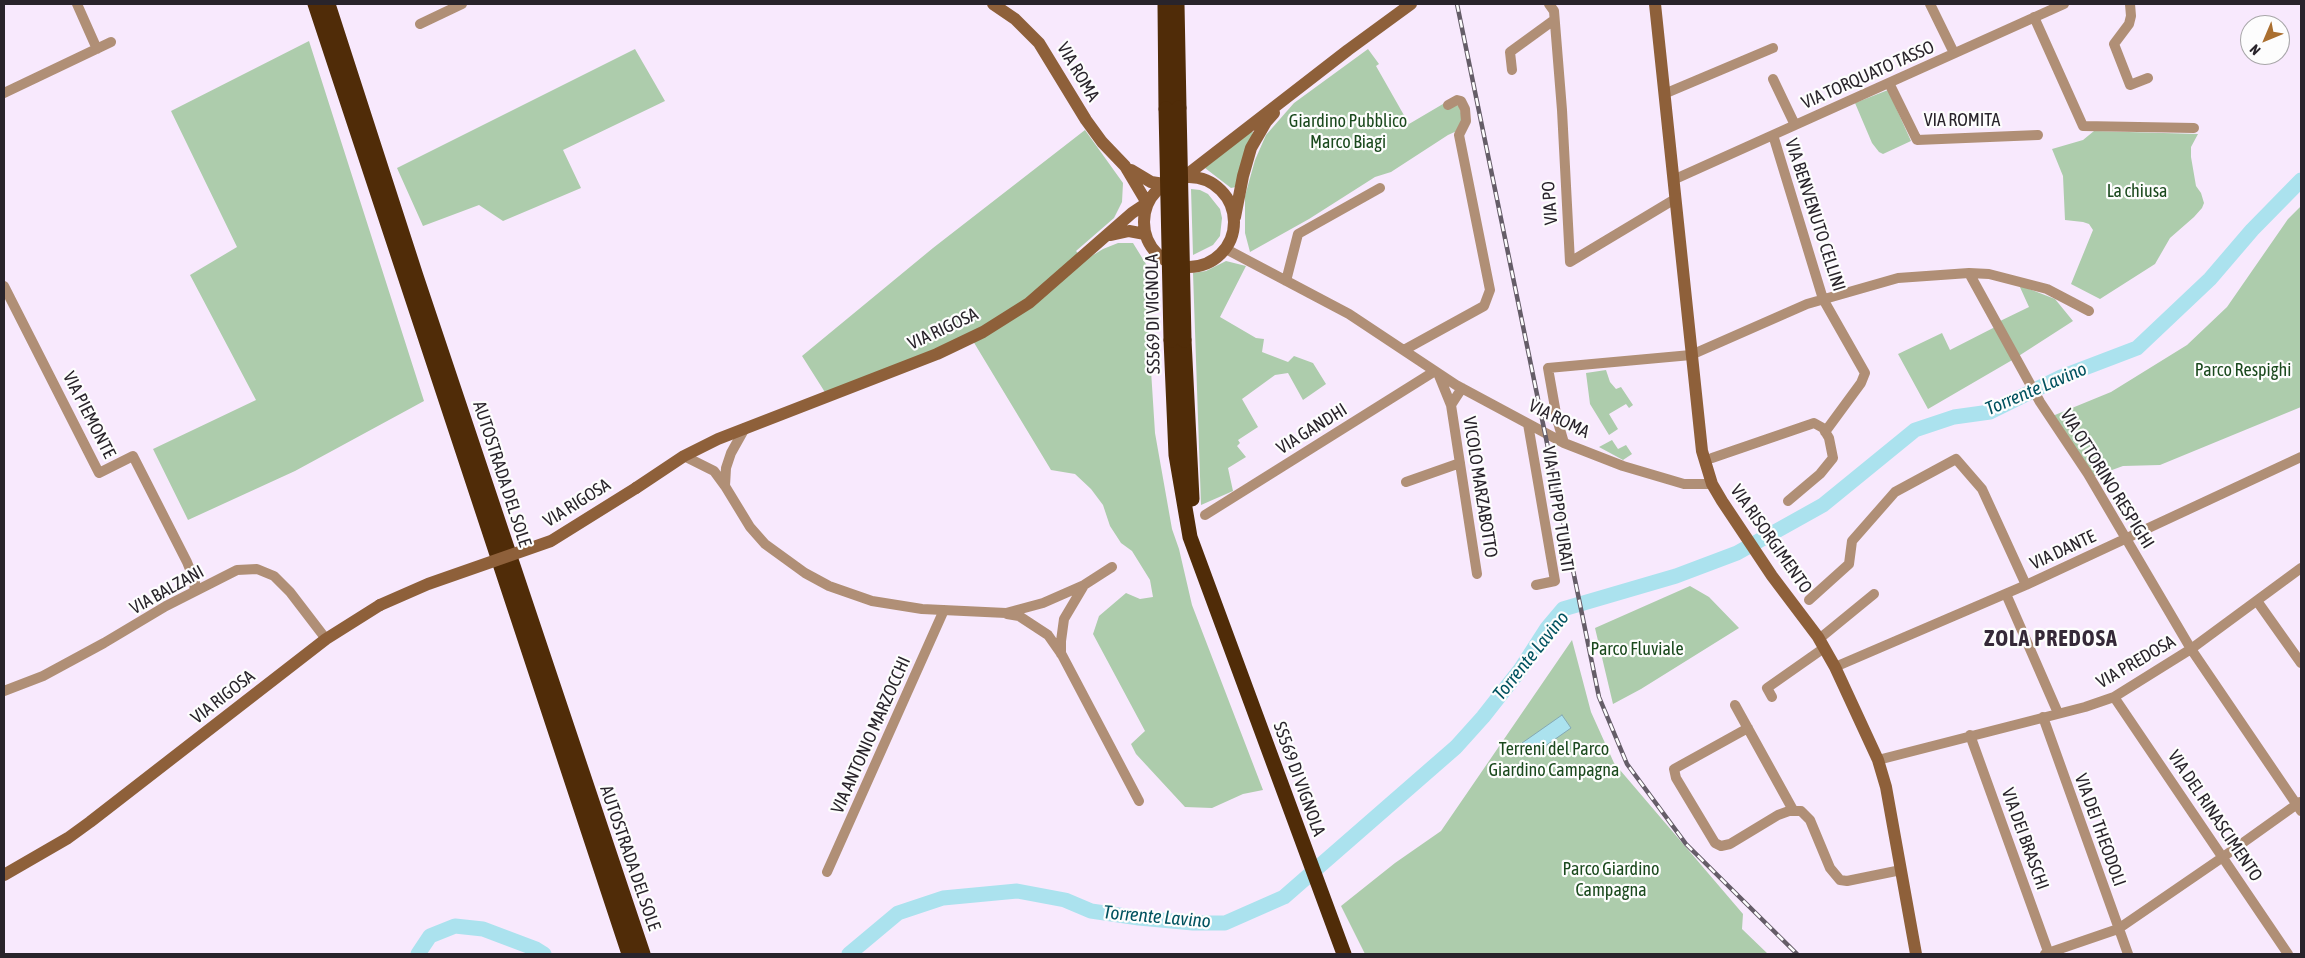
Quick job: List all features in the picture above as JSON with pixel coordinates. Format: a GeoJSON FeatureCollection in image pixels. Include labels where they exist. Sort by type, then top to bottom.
{"type":"FeatureCollection","features":[{"type":"Feature","properties":{"kind":"highway","name":"AUTOSTRADA DEL SOLE"},"geometry":{"type":"LineString","coordinates":[[315,4],[629,954]]}},
{"type":"Feature","properties":{"kind":"highway","name":"AUTOSTRADA DEL SOLE"},"geometry":{"type":"LineString","coordinates":[[328,4],[643,954]]}},
{"type":"Feature","properties":{"kind":"highway","name":"SS569 DI VIGNOLA"},"geometry":{"type":"LineString","coordinates":[[1165,4],[1173,108],[1178,340],[1194,525],[1220,617],[1342,950]]}},
{"type":"Feature","properties":{"kind":"highway","name":"SS569 DI VIGNOLA"},"geometry":{"type":"LineString","coordinates":[[1173,108],[1177,4]]}},
{"type":"Feature","properties":{"kind":"main road","name":"VIA ROMA"},"geometry":{"type":"LineString","coordinates":[[992,4],[1016,19],[1039,43],[1086,120],[1102,142],[1125,166],[1140,177],[1151,182],[1164,184]]}},
{"type":"Feature","properties":{"kind":"main road"},"geometry":{"type":"LineString","coordinates":[[1290,94],[1266,122],[1251,148],[1243,176],[1232,236],[1226,249],[1209,263],[1192,268],[1174,265],[1158,256],[1145,234],[1144,216],[1147,203],[1157,189],[1164,184],[1184,177],[1290,94],[1411,4]]}},
{"type":"Feature","properties":{"kind":"main road","name":"VIA RISORGIMENTO"},"geometry":{"type":"LineString","coordinates":[[1655,4],[1702,451],[1712,484],[1734,521],[1772,576],[1803,605],[1835,667],[1878,760],[1883,775],[1916,954]]}},
{"type":"Feature","properties":{"kind":"main road","name":"VIA ROMA"},"geometry":{"type":"LineString","coordinates":[[1125,166],[1147,203]]}},
{"type":"Feature","properties":{"kind":"main road"},"geometry":{"type":"LineString","coordinates":[[1184,177],[1204,179],[1222,191],[1232,206],[1234,222]]}},
{"type":"Feature","properties":{"kind":"main road","name":"VIA RIGOSA"},"geometry":{"type":"LineString","coordinates":[[4,875],[68,838],[326,639],[380,605],[428,584],[551,541],[684,456],[745,428],[937,354],[983,332],[1029,303],[1147,203]]}},
{"type":"Feature","properties":{"kind":"main road"},"geometry":{"type":"LineString","coordinates":[[1109,236],[1129,231],[1145,234]]}},
{"type":"Feature","properties":{"kind":"street"},"geometry":{"type":"LineString","coordinates":[[77,4],[97,49]]}},
{"type":"Feature","properties":{"kind":"street"},"geometry":{"type":"LineString","coordinates":[[420,24],[462,4]]}},
{"type":"Feature","properties":{"kind":"street","name":"VIA PO"},"geometry":{"type":"LineString","coordinates":[[1549,4],[1554,11],[1562,110],[1570,262],[1675,199]]}},
{"type":"Feature","properties":{"kind":"street","name":"VIA TORQUATO TASSO"},"geometry":{"type":"LineString","coordinates":[[1930,4],[1954,54]]}},
{"type":"Feature","properties":{"kind":"street","name":"VIA TORQUATO TASSO"},"geometry":{"type":"LineString","coordinates":[[1673,180],[2064,4]]}},
{"type":"Feature","properties":{"kind":"street"},"geometry":{"type":"LineString","coordinates":[[2130,4],[2132,16],[2114,44],[2130,85],[2148,78]]}},
{"type":"Feature","properties":{"kind":"street"},"geometry":{"type":"LineString","coordinates":[[2034,17],[2083,126],[2194,128]]}},
{"type":"Feature","properties":{"kind":"street"},"geometry":{"type":"LineString","coordinates":[[1512,70],[1510,52],[1554,20]]}},
{"type":"Feature","properties":{"kind":"street"},"geometry":{"type":"LineString","coordinates":[[4,93],[111,42]]}},
{"type":"Feature","properties":{"kind":"street"},"geometry":{"type":"LineString","coordinates":[[1664,94],[1773,48]]}},
{"type":"Feature","properties":{"kind":"street","name":"VIA TORQUATO TASSO"},"geometry":{"type":"LineString","coordinates":[[1773,79],[1795,125]]}},
{"type":"Feature","properties":{"kind":"street","name":"VIA ROMITA"},"geometry":{"type":"LineString","coordinates":[[1889,83],[1918,140],[2038,135]]}},
{"type":"Feature","properties":{"kind":"street"},"geometry":{"type":"LineString","coordinates":[[1404,350],[1484,306],[1490,290],[1459,135],[1466,121],[1465,109],[1461,101],[1456,100],[1448,105]]}},
{"type":"Feature","properties":{"kind":"street","name":"VIA BENVENUTO CELLINI"},"geometry":{"type":"LineString","coordinates":[[1773,135],[1824,299],[1864,368],[1865,373],[1861,383],[1825,432]]}},
{"type":"Feature","properties":{"kind":"street"},"geometry":{"type":"LineString","coordinates":[[1286,281],[1298,234],[1380,188]]}},
{"type":"Feature","properties":{"kind":"street","name":"VIA ROMA"},"geometry":{"type":"LineString","coordinates":[[1226,249],[1349,314],[1462,388],[1528,424],[1547,432],[1564,443],[1623,466],[1684,484],[1712,484]]}},
{"type":"Feature","properties":{"kind":"street"},"geometry":{"type":"LineString","coordinates":[[1564,443],[1557,420],[1548,368],[1692,355],[1807,304],[1898,278],[1969,273],[1989,274],[2046,289],[2089,311]]}},
{"type":"Feature","properties":{"kind":"street","name":"VIA OTTORINO RESPIGHI"},"geometry":{"type":"LineString","coordinates":[[1969,273],[2014,359],[2088,474],[2191,649],[2300,805]]}},
{"type":"Feature","properties":{"kind":"street","name":"VIA PIEMONTE"},"geometry":{"type":"LineString","coordinates":[[4,286],[99,473],[133,456],[188,562],[195,582],[194,592]]}},
{"type":"Feature","properties":{"kind":"street","name":"VICOLO MARZABOTTO"},"geometry":{"type":"LineString","coordinates":[[1436,372],[1451,405],[1477,574]]}},
{"type":"Feature","properties":{"kind":"street","name":"VIA GANDHI"},"geometry":{"type":"LineString","coordinates":[[1205,515],[1436,372]]}},
{"type":"Feature","properties":{"kind":"street","name":"VICOLO MARZABOTTO"},"geometry":{"type":"LineString","coordinates":[[1451,405],[1462,388]]}},
{"type":"Feature","properties":{"kind":"street"},"geometry":{"type":"LineString","coordinates":[[1547,432],[1553,429],[1557,420]]}},
{"type":"Feature","properties":{"kind":"street"},"geometry":{"type":"LineString","coordinates":[[1712,458],[1814,423],[1829,438],[1833,458],[1820,474],[1788,501]]}},
{"type":"Feature","properties":{"kind":"street","name":"VIA FILIPPO TURATI"},"geometry":{"type":"LineString","coordinates":[[1528,424],[1555,582],[1536,585]]}},
{"type":"Feature","properties":{"kind":"street"},"geometry":{"type":"LineString","coordinates":[[725,486],[726,468],[731,453],[745,428]]}},
{"type":"Feature","properties":{"kind":"street"},"geometry":{"type":"LineString","coordinates":[[684,456],[702,463],[714,471],[750,527],[765,544],[805,573],[829,586],[872,601],[922,609],[1006,613],[1019,616],[1048,635],[1062,655],[1139,801]]}},
{"type":"Feature","properties":{"kind":"street","name":"VIA DANTE"},"geometry":{"type":"LineString","coordinates":[[1835,667],[2026,585],[2301,457]]}},
{"type":"Feature","properties":{"kind":"street"},"geometry":{"type":"LineString","coordinates":[[1803,605],[1848,564],[1852,541],[1895,492],[1956,459],[1982,489],[2026,585]]}},
{"type":"Feature","properties":{"kind":"street"},"geometry":{"type":"LineString","coordinates":[[1406,482],[1460,463]]}},
{"type":"Feature","properties":{"kind":"street"},"geometry":{"type":"LineString","coordinates":[[1006,613],[1043,604],[1084,585],[1112,567]]}},
{"type":"Feature","properties":{"kind":"street","name":"VIA PREDOSA"},"geometry":{"type":"LineString","coordinates":[[1878,760],[2114,697],[2191,649],[2301,568]]}},
{"type":"Feature","properties":{"kind":"street","name":"VIA BALZANI"},"geometry":{"type":"LineString","coordinates":[[4,691],[43,676],[237,570],[262,570],[274,576],[283,584],[326,639]]}},
{"type":"Feature","properties":{"kind":"street"},"geometry":{"type":"LineString","coordinates":[[1062,655],[1061,640],[1064,619],[1084,585]]}},
{"type":"Feature","properties":{"kind":"street"},"geometry":{"type":"LineString","coordinates":[[1770,693],[1874,594]]}},
{"type":"Feature","properties":{"kind":"street"},"geometry":{"type":"LineString","coordinates":[[2006,594],[2058,713]]}},
{"type":"Feature","properties":{"kind":"street"},"geometry":{"type":"LineString","coordinates":[[2257,601],[2301,663]]}},
{"type":"Feature","properties":{"kind":"street","name":"VIA ANTONIO MARZOCCHI"},"geometry":{"type":"LineString","coordinates":[[827,872],[944,610]]}},
{"type":"Feature","properties":{"kind":"street","name":"VIA DEL RINASCIMENTO"},"geometry":{"type":"LineString","coordinates":[[2114,697],[2288,954]]}},
{"type":"Feature","properties":{"kind":"street"},"geometry":{"type":"LineString","coordinates":[[1736,705],[1793,810]]}},
{"type":"Feature","properties":{"kind":"street","name":"VIA DEI THEODOLI"},"geometry":{"type":"LineString","coordinates":[[2043,717],[2128,954]]}},
{"type":"Feature","properties":{"kind":"street"},"geometry":{"type":"LineString","coordinates":[[1748,728],[1675,774],[1715,843],[1721,846],[1730,844],[1778,815],[1793,810],[1801,811],[1810,820],[1830,868],[1840,880],[1847,881],[1901,870]]}},
{"type":"Feature","properties":{"kind":"street","name":"VIA DEI BRASCHI"},"geometry":{"type":"LineString","coordinates":[[1970,735],[2048,954]]}},
{"type":"Feature","properties":{"kind":"street"},"geometry":{"type":"LineString","coordinates":[[2048,954],[2118,929],[2300,805]]}},
{"type":"Feature","properties":{"kind":"green space"},"geometry":{"type":"Polygon","coordinates":[[[309,41],[424,401],[295,471],[188,520],[153,449],[256,400],[190,275],[237,247],[171,111],[309,41]]]}},
{"type":"Feature","properties":{"kind":"green space"},"geometry":{"type":"Polygon","coordinates":[[[635,49],[665,101],[563,150],[581,188],[503,221],[479,205],[423,226],[397,168],[635,49]]]}},
{"type":"Feature","properties":{"kind":"green space","name":"Giardino Pubblico Marco Biagi"},"geometry":{"type":"Polygon","coordinates":[[[1368,49],[1379,64],[1376,66],[1409,124],[1448,101],[1459,106],[1462,117],[1459,130],[1448,135],[1391,172],[1375,177],[1309,219],[1250,252],[1245,233],[1245,196],[1255,160],[1266,135],[1294,103],[1368,49]]]}},
{"type":"Feature","properties":{"kind":"green space"},"geometry":{"type":"Polygon","coordinates":[[[1888,90],[1911,141],[1883,154],[1872,143],[1855,103],[1888,90]]]}},
{"type":"Feature","properties":{"kind":"green space"},"geometry":{"type":"Polygon","coordinates":[[[1085,130],[1123,183],[1122,202],[1114,218],[1076,251],[1085,260],[1103,249],[1118,243],[1133,243],[1149,269],[1149,339],[1155,433],[1172,529],[1179,549],[1192,605],[1263,790],[1243,794],[1212,808],[1185,807],[1136,754],[1131,744],[1145,731],[1093,634],[1099,616],[1126,593],[1140,599],[1153,597],[1150,580],[1132,551],[1121,543],[1110,526],[1103,505],[1091,489],[1075,474],[1051,470],[973,341],[828,397],[802,356],[933,248],[1085,130]]]}},
{"type":"Feature","properties":{"kind":"green space"},"geometry":{"type":"Polygon","coordinates":[[[1251,131],[1253,132],[1236,187],[1231,188],[1205,168],[1251,131]]]}},
{"type":"Feature","properties":{"kind":"green space","name":"La chiusa"},"geometry":{"type":"Polygon","coordinates":[[[2094,131],[2198,134],[2191,147],[2191,157],[2196,186],[2201,193],[2204,203],[2194,217],[2170,238],[2155,264],[2100,299],[2071,284],[2093,230],[2089,224],[2065,220],[2063,176],[2052,149],[2083,140],[2094,131]]]}},
{"type":"Feature","properties":{"kind":"green space"},"geometry":{"type":"Polygon","coordinates":[[[1191,189],[1200,190],[1208,194],[1220,209],[1222,218],[1220,236],[1213,245],[1193,255],[1191,189]]]}},
{"type":"Feature","properties":{"kind":"green space","name":"Parco Respighi"},"geometry":{"type":"Polygon","coordinates":[[[2301,206],[2301,407],[2160,465],[2123,466],[2090,478],[2050,417],[2111,392],[2187,345],[2227,307],[2288,219],[2301,206]]]}},
{"type":"Feature","properties":{"kind":"green space"},"geometry":{"type":"Polygon","coordinates":[[[1226,261],[1246,266],[1220,317],[1256,338],[1264,339],[1262,352],[1288,362],[1294,356],[1313,363],[1326,384],[1303,400],[1288,373],[1275,375],[1242,399],[1258,427],[1238,440],[1240,443],[1237,446],[1246,457],[1228,468],[1233,491],[1201,505],[1193,273],[1206,271],[1226,261]]]}},
{"type":"Feature","properties":{"kind":"green space"},"geometry":{"type":"Polygon","coordinates":[[[2019,285],[2055,299],[2073,321],[2014,359],[1928,409],[1898,354],[1942,333],[1950,350],[1997,326],[1996,323],[2029,307],[2019,285]]]}},
{"type":"Feature","properties":{"kind":"green space"},"geometry":{"type":"Polygon","coordinates":[[[1606,370],[1610,382],[1616,389],[1621,387],[1633,405],[1629,408],[1626,404],[1609,414],[1618,429],[1609,435],[1590,404],[1586,373],[1606,370]]]}},
{"type":"Feature","properties":{"kind":"green space"},"geometry":{"type":"Polygon","coordinates":[[[1612,440],[1618,449],[1626,445],[1632,454],[1623,460],[1599,447],[1612,440]]]}},
{"type":"Feature","properties":{"kind":"green space","name":"Parco Fluviale"},"geometry":{"type":"Polygon","coordinates":[[[1690,586],[1709,597],[1739,628],[1641,689],[1613,704],[1595,628],[1690,586]]]}},
{"type":"Feature","properties":{"kind":"green space"},"geometry":{"type":"Polygon","coordinates":[[[1572,640],[1591,712],[1614,763],[1743,914],[1742,929],[1768,954],[1365,954],[1341,906],[1395,863],[1441,831],[1572,640]]]}},
{"type":"Feature","properties":{"kind":"water"},"geometry":{"type":"Polygon","coordinates":[[[1562,715],[1571,728],[1531,756],[1522,743],[1562,715]]]}},
{"type":"Feature","properties":{"kind":"waterway","name":"Torrente Lavino"},"geometry":{"type":"LineString","coordinates":[[849,954],[898,913],[943,898],[1017,891],[1065,900],[1091,911],[1193,923],[1225,923],[1284,897],[1456,747],[1483,717],[1520,670],[1547,628],[1563,609],[1676,576],[1737,553],[1823,505],[1915,430],[1954,417],[1990,412],[2061,377],[2137,348],[2210,279],[2252,230],[2301,180]]}},
{"type":"Feature","properties":{"kind":"waterway","name":"Torrente Lavino"},"geometry":{"type":"LineString","coordinates":[[418,954],[430,936],[455,926],[483,929],[536,949],[544,954]]}},
{"type":"Feature","properties":{"kind":"railway"},"geometry":{"type":"LineString","coordinates":[[1457,4],[1599,697],[1627,764],[1686,844],[1797,954]]}},
{"type":"Feature","properties":{"kind":"district","name":"ZOLA PREDOSA"},"geometry":{"type":"Point","coordinates":[2051,639]}},
{"type":"Feature","properties":{"kind":"park label","name":"Terreni del Parco Giardino Campagna"},"geometry":{"type":"Point","coordinates":[1554,760]}},
{"type":"Feature","properties":{"kind":"park label","name":"Parco Giardino Campagna"},"geometry":{"type":"Point","coordinates":[1611,880]}}]}
